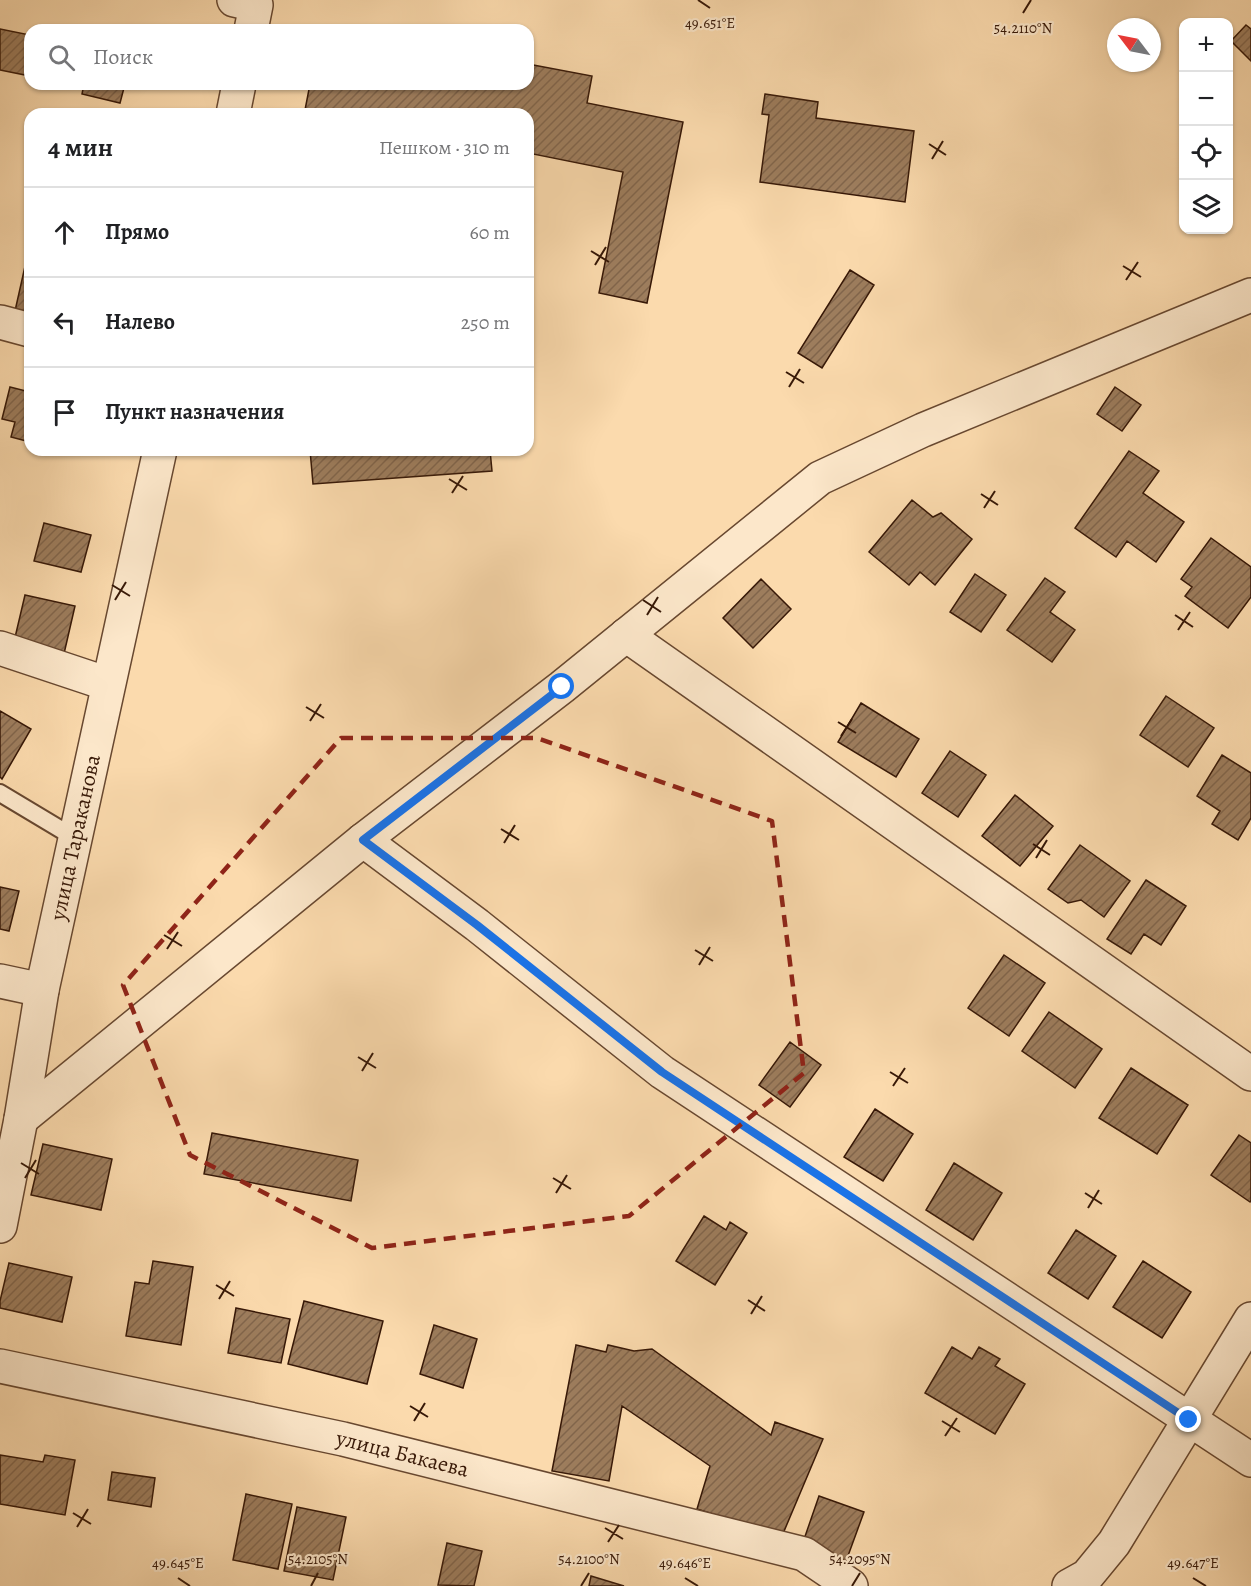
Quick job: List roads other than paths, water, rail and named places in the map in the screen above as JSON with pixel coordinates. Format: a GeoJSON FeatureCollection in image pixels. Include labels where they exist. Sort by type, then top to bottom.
{"type":"FeatureCollection","features":[{"type":"Feature","properties":{"kind":"street"},"geometry":{"type":"LineString","coordinates":[[234,108],[238,90]]}},
{"type":"Feature","properties":{"kind":"street"},"geometry":{"type":"LineString","coordinates":[[21,1119],[363,840],[553,694],[820,478],[923,430],[1251,295]]}},
{"type":"Feature","properties":{"kind":"street"},"geometry":{"type":"LineString","coordinates":[[0,322],[24,328]]}},
{"type":"Feature","properties":{"kind":"street","name":"улица Тараканова"},"geometry":{"type":"LineString","coordinates":[[0,1226],[21,1119],[42,990],[159,456]]}},
{"type":"Feature","properties":{"kind":"street"},"geometry":{"type":"LineString","coordinates":[[626,635],[1251,1074]]}},
{"type":"Feature","properties":{"kind":"street"},"geometry":{"type":"LineString","coordinates":[[0,648],[108,684]]}},
{"type":"Feature","properties":{"kind":"street"},"geometry":{"type":"LineString","coordinates":[[363,840],[477,925],[662,1072],[1251,1460]]}},
{"type":"Feature","properties":{"kind":"street"},"geometry":{"type":"LineString","coordinates":[[0,981],[42,990]]}},
{"type":"Feature","properties":{"kind":"street"},"geometry":{"type":"LineString","coordinates":[[1069,1586],[1087,1576],[1114,1543],[1251,1319]]}},
{"type":"Feature","properties":{"kind":"street","name":"улица Бакаева"},"geometry":{"type":"LineString","coordinates":[[0,1366],[343,1439],[804,1554],[851,1586]]}},
{"type":"Feature","properties":{"kind":"lane"},"geometry":{"type":"LineString","coordinates":[[0,793],[75,838]]}}]}
